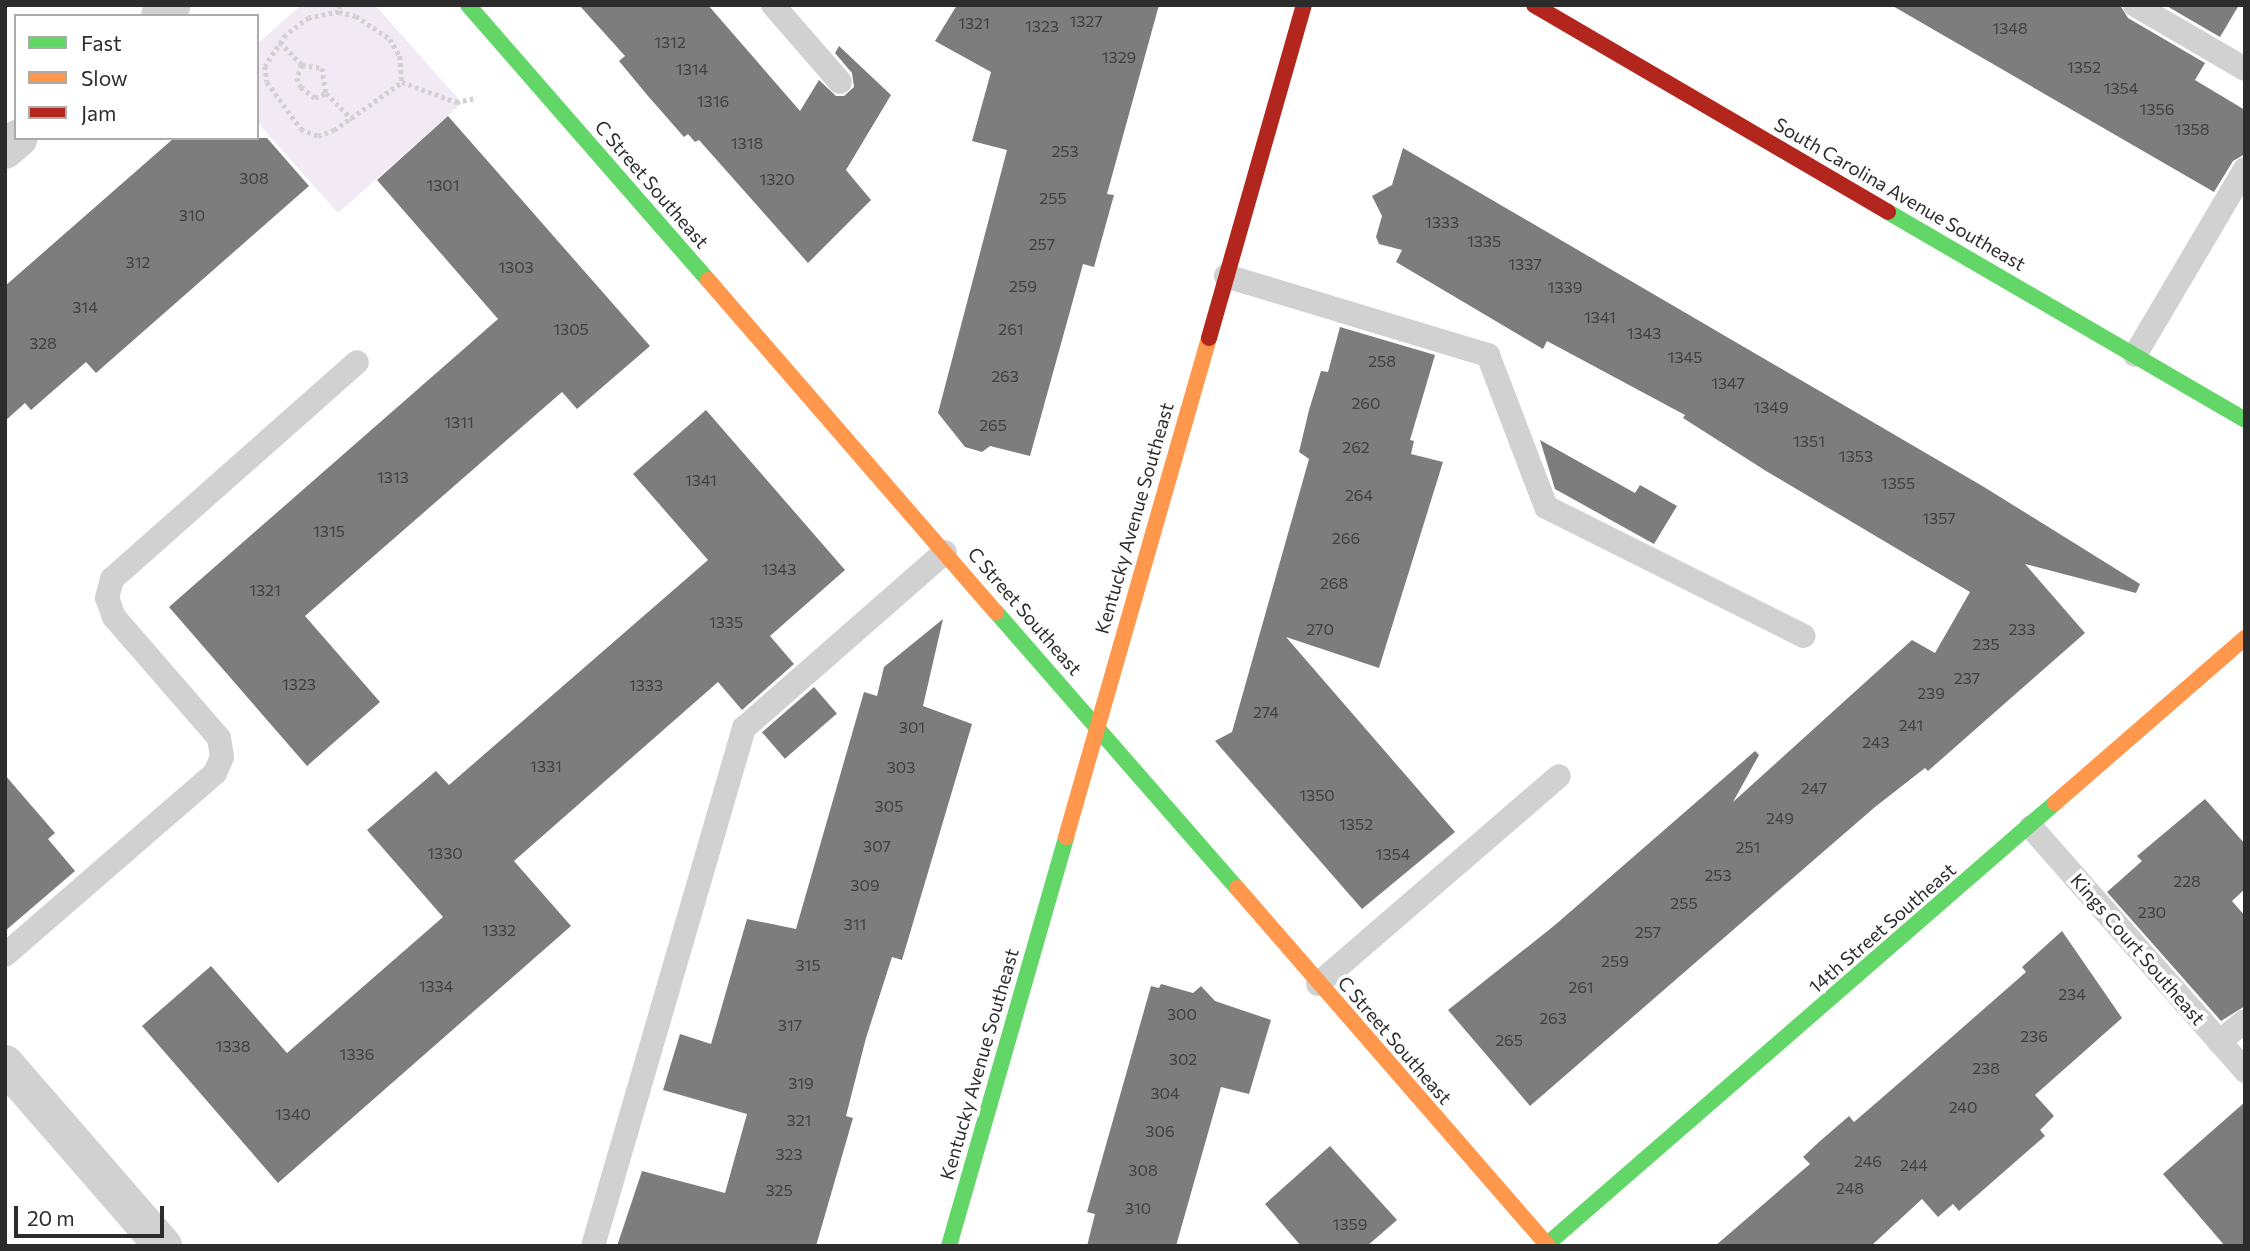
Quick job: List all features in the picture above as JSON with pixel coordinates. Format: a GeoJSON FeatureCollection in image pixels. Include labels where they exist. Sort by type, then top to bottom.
{"type":"FeatureCollection","features":[{"type":"Feature","properties":{"kind":"street","name":"C Street Southeast"},"geometry":{"type":"LineString","coordinates":[[468,5],[1547,1245]]}},
{"type":"Feature","properties":{"kind":"street","name":"Kentucky Avenue Southeast"},"geometry":{"type":"LineString","coordinates":[[949,1246],[1304,5]]}},
{"type":"Feature","properties":{"kind":"street","name":"South Carolina Avenue Southeast"},"geometry":{"type":"LineString","coordinates":[[1534,5],[2245,420]]}},
{"type":"Feature","properties":{"kind":"street","name":"14th Street Southeast"},"geometry":{"type":"LineString","coordinates":[[1547,1245],[2031,827],[2245,638]]}},
{"type":"Feature","properties":{"kind":"street"},"geometry":{"type":"LineString","coordinates":[[5,1065],[160,1245]]}},
{"type":"Feature","properties":{"kind":"lane"},"geometry":{"type":"LineString","coordinates":[[773,5],[840,82]]}},
{"type":"Feature","properties":{"kind":"lane"},"geometry":{"type":"LineString","coordinates":[[2135,5],[2245,69]]}},
{"type":"Feature","properties":{"kind":"lane"},"geometry":{"type":"LineString","coordinates":[[2135,355],[2245,169]]}},
{"type":"Feature","properties":{"kind":"lane"},"geometry":{"type":"LineString","coordinates":[[1226,275],[1488,355],[1546,507],[1804,636]]}},
{"type":"Feature","properties":{"kind":"lane"},"geometry":{"type":"LineString","coordinates":[[5,954],[215,773],[222,757],[219,738],[114,617],[107,598],[112,579],[357,362]]}},
{"type":"Feature","properties":{"kind":"lane"},"geometry":{"type":"LineString","coordinates":[[593,1246],[744,728],[945,552]]}},
{"type":"Feature","properties":{"kind":"lane"},"geometry":{"type":"LineString","coordinates":[[1318,984],[1559,776]]}},
{"type":"Feature","properties":{"kind":"lane","name":"Kings Court Southeast"},"geometry":{"type":"LineString","coordinates":[[2031,827],[2245,1071]]}},
{"type":"Feature","properties":{"kind":"lane"},"geometry":{"type":"LineString","coordinates":[[2219,1042],[2245,1021]]}},
{"type":"Feature","properties":{"kind":"path"},"geometry":{"type":"LineString","coordinates":[[339,8],[390,38],[400,56],[402,82],[353,120],[318,136],[301,129],[267,82],[265,66],[280,42],[309,18],[339,8]]}},
{"type":"Feature","properties":{"kind":"path"},"geometry":{"type":"LineString","coordinates":[[280,42],[302,65],[322,68],[326,93],[353,120]]}},
{"type":"Feature","properties":{"kind":"path"},"geometry":{"type":"LineString","coordinates":[[302,65],[297,78],[300,87],[315,98],[326,93]]}},
{"type":"Feature","properties":{"kind":"path"},"geometry":{"type":"LineString","coordinates":[[402,82],[456,102],[477,98]]}},
{"type":"Feature","properties":{"kind":"shaded area"},"geometry":{"type":"Polygon","coordinates":[[[301,5],[375,5],[462,103],[338,213],[259,124],[259,42],[301,5]]]}},
{"type":"Feature","properties":{"kind":"building"},"geometry":{"type":"Polygon","coordinates":[[[579,5],[708,5],[800,111],[819,80],[836,96],[844,96],[854,87],[852,73],[835,53],[839,46],[891,95],[846,170],[871,200],[808,263],[699,140],[695,142],[688,134],[684,137],[619,61],[625,56],[579,5]]]}},
{"type":"Feature","properties":{"kind":"building"},"geometry":{"type":"Polygon","coordinates":[[[957,5],[1159,5],[1107,194],[1114,195],[1094,267],[1083,264],[1030,456],[990,446],[982,452],[965,447],[938,413],[1007,150],[972,141],[991,72],[935,41],[957,5]]]}},
{"type":"Feature","properties":{"kind":"building"},"geometry":{"type":"Polygon","coordinates":[[[1891,5],[2120,5],[2128,18],[2205,63],[2195,80],[2245,110],[2245,154],[2233,161],[2214,192],[1891,5]]]}},
{"type":"Feature","properties":{"kind":"building"},"geometry":{"type":"Polygon","coordinates":[[[2165,5],[2239,5],[2220,37],[2165,5]]]}},
{"type":"Feature","properties":{"kind":"building"},"geometry":{"type":"Polygon","coordinates":[[[448,116],[650,346],[577,409],[562,392],[305,616],[380,702],[307,766],[169,607],[498,319],[377,180],[448,116]]]}},
{"type":"Feature","properties":{"kind":"building"},"geometry":{"type":"Polygon","coordinates":[[[267,138],[309,186],[96,373],[86,362],[31,410],[25,403],[5,421],[5,286],[172,140],[267,138]]]}},
{"type":"Feature","properties":{"kind":"building"},"geometry":{"type":"Polygon","coordinates":[[[1403,148],[1984,487],[2140,584],[2136,593],[2025,564],[2085,633],[1928,771],[1925,768],[1875,807],[1530,1106],[1448,1010],[1555,925],[1755,751],[1759,755],[1733,802],[1912,640],[1935,653],[1970,592],[1766,471],[1683,418],[1685,415],[1547,341],[1543,349],[1396,262],[1402,250],[1379,244],[1376,237],[1382,216],[1372,196],[1392,185],[1403,148]]]}},
{"type":"Feature","properties":{"kind":"building"},"geometry":{"type":"Polygon","coordinates":[[[1340,327],[1435,355],[1410,440],[1414,441],[1411,454],[1443,462],[1379,668],[1286,637],[1455,832],[1362,909],[1215,741],[1232,732],[1309,459],[1299,452],[1309,410],[1321,371],[1328,372],[1340,327]]]}},
{"type":"Feature","properties":{"kind":"building"},"geometry":{"type":"Polygon","coordinates":[[[706,410],[845,570],[770,636],[794,664],[742,710],[718,682],[514,861],[571,926],[278,1183],[142,1026],[211,966],[287,1053],[443,917],[367,830],[436,771],[449,785],[708,560],[633,474],[706,410]]]}},
{"type":"Feature","properties":{"kind":"building"},"geometry":{"type":"Polygon","coordinates":[[[1540,440],[1635,493],[1640,485],[1677,506],[1654,544],[1555,489],[1540,440]]]}},
{"type":"Feature","properties":{"kind":"building"},"geometry":{"type":"Polygon","coordinates":[[[943,619],[923,706],[972,724],[902,960],[892,957],[866,1038],[846,1116],[853,1118],[816,1246],[617,1246],[642,1171],[725,1193],[747,1114],[663,1090],[680,1034],[711,1044],[747,919],[796,929],[864,692],[877,696],[884,667],[943,619]]]}},
{"type":"Feature","properties":{"kind":"building"},"geometry":{"type":"Polygon","coordinates":[[[814,687],[837,713],[785,759],[762,732],[814,687]]]}},
{"type":"Feature","properties":{"kind":"building"},"geometry":{"type":"Polygon","coordinates":[[[5,775],[55,833],[48,839],[75,871],[5,931],[5,775]]]}},
{"type":"Feature","properties":{"kind":"building"},"geometry":{"type":"Polygon","coordinates":[[[2205,799],[2245,844],[2245,889],[2232,901],[2245,916],[2245,1006],[2221,1021],[2107,892],[2142,861],[2137,856],[2205,799]]]}},
{"type":"Feature","properties":{"kind":"building"},"geometry":{"type":"Polygon","coordinates":[[[2062,931],[2122,1018],[2035,1095],[2054,1116],[2040,1130],[2045,1136],[1959,1211],[1953,1204],[1938,1217],[1922,1199],[1871,1246],[1715,1246],[1810,1164],[1803,1157],[1819,1142],[1849,1116],[1854,1122],[1913,1071],[2026,972],[2022,967],[2062,931]]]}},
{"type":"Feature","properties":{"kind":"building"},"geometry":{"type":"Polygon","coordinates":[[[1161,984],[1193,993],[1201,986],[1215,1001],[1271,1020],[1249,1094],[1221,1087],[1176,1246],[1087,1246],[1095,1214],[1087,1212],[1151,986],[1159,988],[1161,984]]]}},
{"type":"Feature","properties":{"kind":"building"},"geometry":{"type":"Polygon","coordinates":[[[2245,1102],[2245,1246],[2225,1246],[2163,1174],[2245,1102]]]}},
{"type":"Feature","properties":{"kind":"building"},"geometry":{"type":"Polygon","coordinates":[[[1330,1146],[1397,1220],[1367,1246],[1301,1246],[1265,1204],[1330,1146]]]}},
{"type":"Feature","properties":{"kind":"traffic: fast"},"geometry":{"type":"LineString","coordinates":[[468,5],[708,280]]}},
{"type":"Feature","properties":{"kind":"traffic: fast"},"geometry":{"type":"LineString","coordinates":[[1888,212],[2245,420]]}},
{"type":"Feature","properties":{"kind":"traffic: fast"},"geometry":{"type":"LineString","coordinates":[[996,612],[1237,888]]}},
{"type":"Feature","properties":{"kind":"traffic: fast"},"geometry":{"type":"LineString","coordinates":[[1545,1246],[2055,803]]}},
{"type":"Feature","properties":{"kind":"traffic: fast"},"geometry":{"type":"LineString","coordinates":[[949,1246],[1066,837]]}},
{"type":"Feature","properties":{"kind":"traffic: slow"},"geometry":{"type":"LineString","coordinates":[[708,280],[996,612]]}},
{"type":"Feature","properties":{"kind":"traffic: slow"},"geometry":{"type":"LineString","coordinates":[[1066,837],[1209,338]]}},
{"type":"Feature","properties":{"kind":"traffic: slow"},"geometry":{"type":"LineString","coordinates":[[2055,803],[2245,638]]}},
{"type":"Feature","properties":{"kind":"traffic: slow"},"geometry":{"type":"LineString","coordinates":[[1237,888],[1548,1246]]}},
{"type":"Feature","properties":{"kind":"traffic: jam"},"geometry":{"type":"LineString","coordinates":[[1209,338],[1304,5]]}},
{"type":"Feature","properties":{"kind":"traffic: jam"},"geometry":{"type":"LineString","coordinates":[[1534,5],[1888,212]]}}]}
